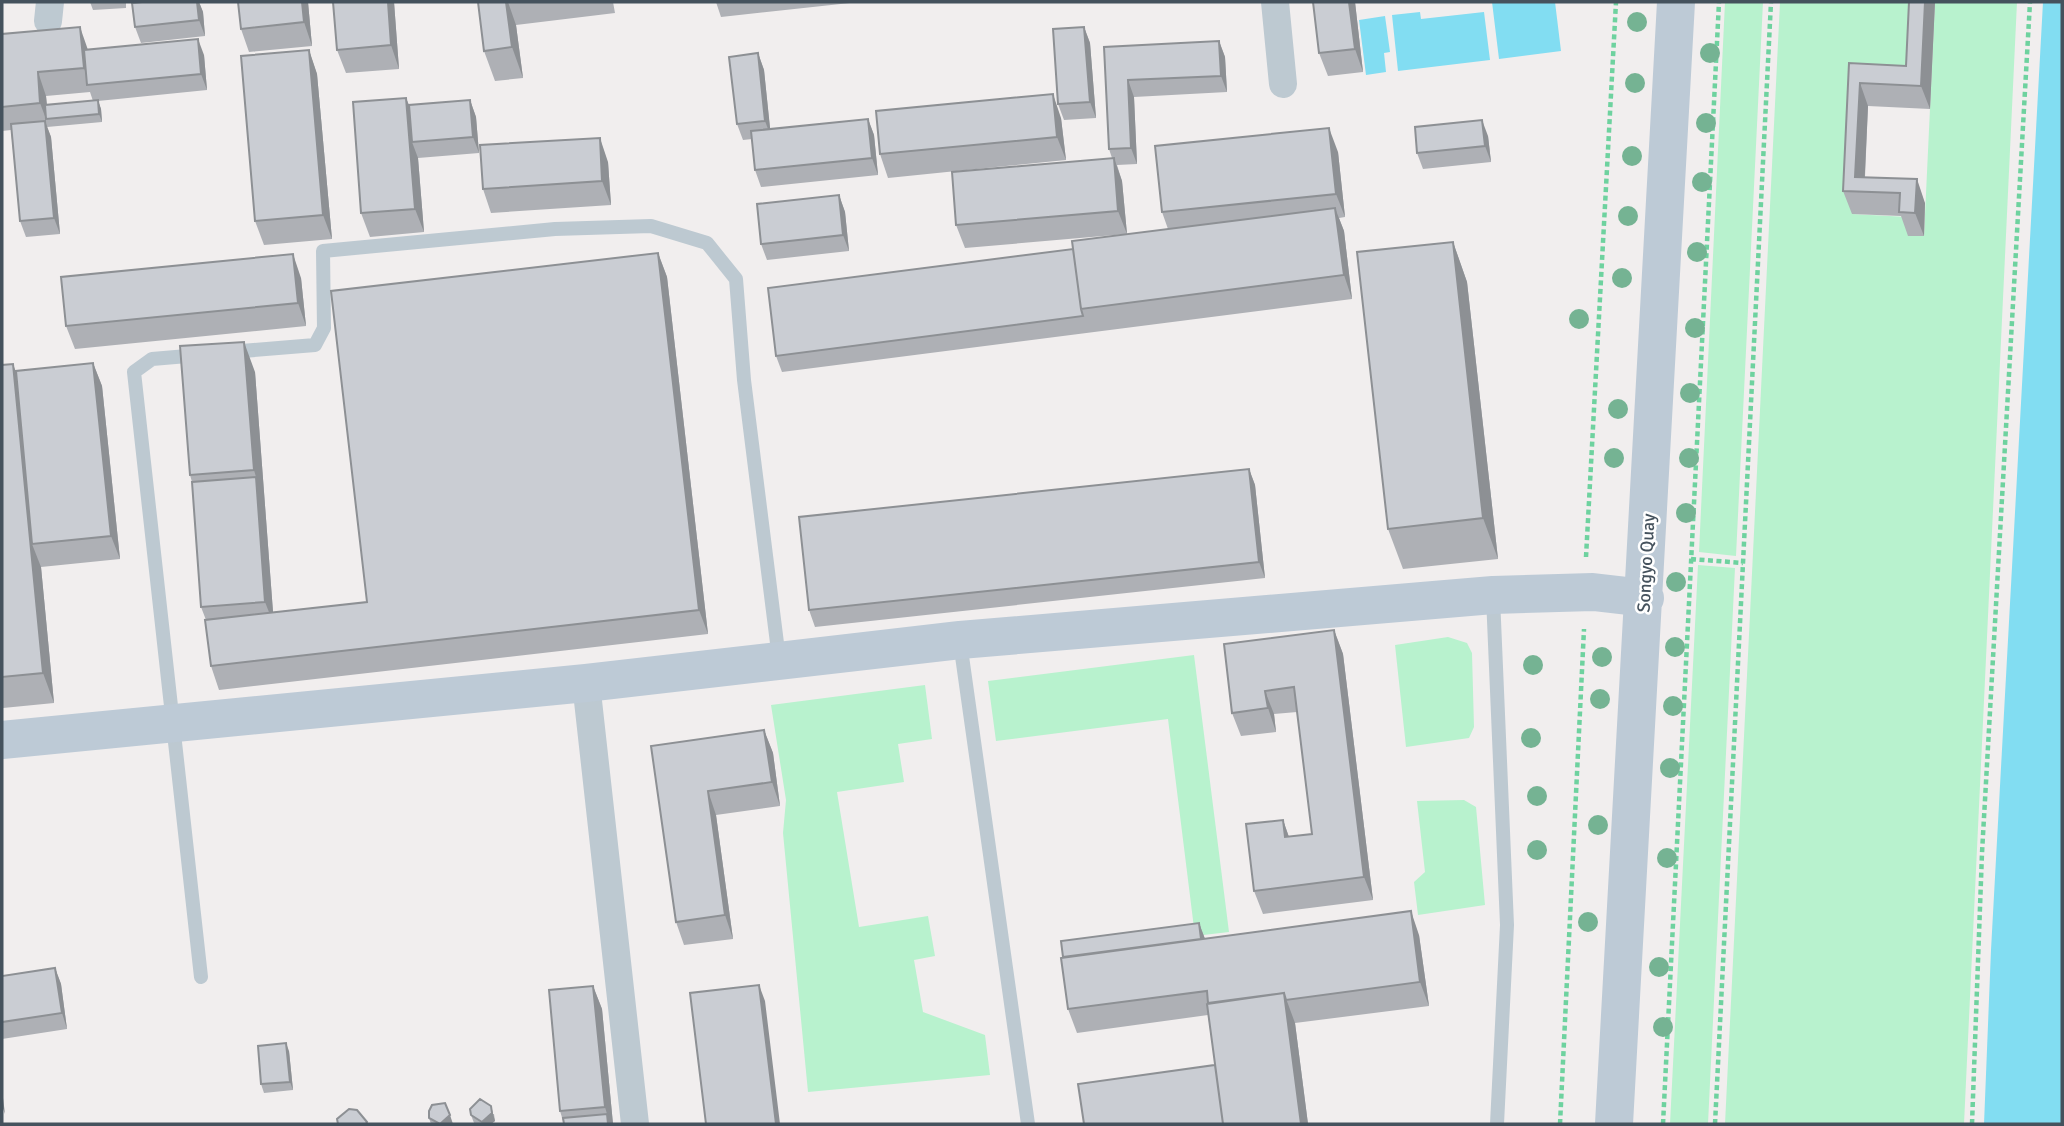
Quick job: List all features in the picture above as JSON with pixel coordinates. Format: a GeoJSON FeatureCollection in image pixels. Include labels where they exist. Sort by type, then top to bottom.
{"type":"FeatureCollection","features":[{"type":"Feature","properties":{"kind":"street"},"geometry":{"type":"LineString","coordinates":[[1275,2],[1283,84]]}},
{"type":"Feature","properties":{"kind":"street","name":"Songyo Quay"},"geometry":{"type":"LineString","coordinates":[[1615,1124],[1676,2]]}},
{"type":"Feature","properties":{"kind":"street"},"geometry":{"type":"LineString","coordinates":[[2,740],[586,683],[960,640],[1493,596],[1593,592],[1645,597]]}},
{"type":"Feature","properties":{"kind":"street"},"geometry":{"type":"LineString","coordinates":[[586,683],[635,1124]]}},
{"type":"Feature","properties":{"kind":"lane"},"geometry":{"type":"LineString","coordinates":[[201,976],[134,372],[152,359],[314,345],[324,328],[323,251],[555,229],[651,226],[707,243],[736,279],[744,380],[779,661]]}},
{"type":"Feature","properties":{"kind":"lane"},"geometry":{"type":"LineString","coordinates":[[1493,596],[1507,925],[1497,1124]]}},
{"type":"Feature","properties":{"kind":"lane"},"geometry":{"type":"LineString","coordinates":[[960,640],[1028,1124]]}},
{"type":"Feature","properties":{"kind":"path"},"geometry":{"type":"LineString","coordinates":[[1663,1124],[1719,2]]}},
{"type":"Feature","properties":{"kind":"path"},"geometry":{"type":"LineString","coordinates":[[1715,1124],[1772,2]]}},
{"type":"Feature","properties":{"kind":"path"},"geometry":{"type":"LineString","coordinates":[[1972,1124],[1983,839],[2030,2]]}},
{"type":"Feature","properties":{"kind":"path"},"geometry":{"type":"LineString","coordinates":[[1691,558],[1743,563]]}},
{"type":"Feature","properties":{"kind":"green space"},"geometry":{"type":"Polygon","coordinates":[[[1725,2],[1763,2],[1736,556],[1699,552],[1725,2]]]}},
{"type":"Feature","properties":{"kind":"green space"},"geometry":{"type":"Polygon","coordinates":[[[1780,2],[1919,2],[1915,90],[1859,87],[1852,214],[1908,217],[1924,236],[1935,2],[2017,2],[1964,1124],[1725,1124],[1780,2]]]}},
{"type":"Feature","properties":{"kind":"green space"},"geometry":{"type":"Polygon","coordinates":[[[1698,565],[1735,568],[1708,1124],[1670,1124],[1698,565]]]}},
{"type":"Feature","properties":{"kind":"green space"},"geometry":{"type":"Polygon","coordinates":[[[1448,637],[1467,643],[1472,653],[1474,727],[1469,738],[1406,747],[1395,645],[1448,637]]]}},
{"type":"Feature","properties":{"kind":"green space"},"geometry":{"type":"Polygon","coordinates":[[[1194,655],[1229,932],[1195,936],[1168,719],[996,741],[988,681],[1194,655]]]}},
{"type":"Feature","properties":{"kind":"green space"},"geometry":{"type":"Polygon","coordinates":[[[925,685],[932,739],[898,744],[904,782],[837,792],[859,927],[928,916],[935,956],[914,960],[923,1012],[985,1035],[990,1075],[808,1092],[783,833],[786,800],[771,705],[925,685]]]}},
{"type":"Feature","properties":{"kind":"green space"},"geometry":{"type":"Polygon","coordinates":[[[1464,800],[1476,807],[1485,905],[1418,915],[1414,882],[1425,872],[1417,801],[1464,800]]]}},
{"type":"Feature","properties":{"kind":"water"},"geometry":{"type":"Polygon","coordinates":[[[1492,2],[1555,2],[1561,51],[1499,59],[1492,2]]]}},
{"type":"Feature","properties":{"kind":"water"},"geometry":{"type":"Polygon","coordinates":[[[2043,2],[2062,2],[2062,1124],[1984,1124],[1991,950],[2043,2]]]}},
{"type":"Feature","properties":{"kind":"water"},"geometry":{"type":"Polygon","coordinates":[[[1420,12],[1421,19],[1484,12],[1490,60],[1398,71],[1392,15],[1420,12]]]}},
{"type":"Feature","properties":{"kind":"water"},"geometry":{"type":"Polygon","coordinates":[[[1385,16],[1390,52],[1384,53],[1386,72],[1366,75],[1359,20],[1385,16]]]}},
{"type":"Feature","properties":{"kind":"building"},"geometry":{"type":"Polygon","coordinates":[[[197,2],[199,20],[135,27],[132,3],[197,2]]]}},
{"type":"Feature","properties":{"kind":"building"},"geometry":{"type":"Polygon","coordinates":[[[238,2],[302,2],[304,22],[241,29],[238,2]]]}},
{"type":"Feature","properties":{"kind":"building"},"geometry":{"type":"Polygon","coordinates":[[[333,2],[388,2],[391,45],[337,50],[333,2]]]}},
{"type":"Feature","properties":{"kind":"building"},"geometry":{"type":"Polygon","coordinates":[[[478,2],[506,2],[512,47],[484,51],[478,2]]]}},
{"type":"Feature","properties":{"kind":"building"},"geometry":{"type":"Polygon","coordinates":[[[1313,2],[1349,2],[1355,49],[1319,53],[1313,2]]]}},
{"type":"Feature","properties":{"kind":"building"},"geometry":{"type":"Polygon","coordinates":[[[1909,2],[1925,2],[1921,86],[1860,83],[1855,177],[1917,179],[1915,213],[1899,212],[1900,193],[1843,191],[1849,63],[1906,66],[1909,2]]]}},
{"type":"Feature","properties":{"kind":"building"},"geometry":{"type":"Polygon","coordinates":[[[80,27],[84,68],[38,72],[40,103],[2,107],[2,34],[80,27]]]}},
{"type":"Feature","properties":{"kind":"building"},"geometry":{"type":"Polygon","coordinates":[[[1084,27],[1090,102],[1058,104],[1053,29],[1084,27]]]}},
{"type":"Feature","properties":{"kind":"building"},"geometry":{"type":"Polygon","coordinates":[[[198,39],[201,74],[87,85],[84,50],[198,39]]]}},
{"type":"Feature","properties":{"kind":"building"},"geometry":{"type":"Polygon","coordinates":[[[1219,41],[1221,76],[1128,80],[1131,148],[1109,149],[1104,47],[1219,41]]]}},
{"type":"Feature","properties":{"kind":"building"},"geometry":{"type":"Polygon","coordinates":[[[309,50],[323,215],[255,221],[241,56],[309,50]]]}},
{"type":"Feature","properties":{"kind":"building"},"geometry":{"type":"Polygon","coordinates":[[[758,53],[765,121],[737,124],[729,57],[758,53]]]}},
{"type":"Feature","properties":{"kind":"building"},"geometry":{"type":"Polygon","coordinates":[[[1053,94],[1057,137],[880,154],[876,111],[1053,94]]]}},
{"type":"Feature","properties":{"kind":"building"},"geometry":{"type":"Polygon","coordinates":[[[406,98],[415,209],[361,213],[353,102],[406,98]]]}},
{"type":"Feature","properties":{"kind":"building"},"geometry":{"type":"Polygon","coordinates":[[[98,100],[99,114],[46,119],[45,105],[98,100]]]}},
{"type":"Feature","properties":{"kind":"building"},"geometry":{"type":"Polygon","coordinates":[[[470,100],[473,137],[412,142],[409,105],[470,100]]]}},
{"type":"Feature","properties":{"kind":"building"},"geometry":{"type":"Polygon","coordinates":[[[868,119],[872,158],[755,170],[751,131],[868,119]]]}},
{"type":"Feature","properties":{"kind":"building"},"geometry":{"type":"Polygon","coordinates":[[[1482,120],[1485,146],[1417,153],[1415,127],[1482,120]]]}},
{"type":"Feature","properties":{"kind":"building"},"geometry":{"type":"Polygon","coordinates":[[[45,121],[54,218],[20,221],[11,124],[45,121]]]}},
{"type":"Feature","properties":{"kind":"building"},"geometry":{"type":"Polygon","coordinates":[[[1329,128],[1336,194],[1162,212],[1155,146],[1329,128]]]}},
{"type":"Feature","properties":{"kind":"building"},"geometry":{"type":"Polygon","coordinates":[[[600,138],[602,181],[483,189],[480,145],[600,138]]]}},
{"type":"Feature","properties":{"kind":"building"},"geometry":{"type":"Polygon","coordinates":[[[1114,158],[1118,211],[956,225],[952,172],[1114,158]]]}},
{"type":"Feature","properties":{"kind":"building"},"geometry":{"type":"Polygon","coordinates":[[[839,195],[843,235],[761,244],[757,204],[839,195]]]}},
{"type":"Feature","properties":{"kind":"building"},"geometry":{"type":"Polygon","coordinates":[[[1335,208],[1344,275],[1081,309],[1072,241],[1335,208]]]}},
{"type":"Feature","properties":{"kind":"building"},"geometry":{"type":"Polygon","coordinates":[[[1453,242],[1483,518],[1388,529],[1357,252],[1453,242]]]}},
{"type":"Feature","properties":{"kind":"building"},"geometry":{"type":"Polygon","coordinates":[[[1073,249],[1083,316],[776,356],[768,288],[1073,249]]]}},
{"type":"Feature","properties":{"kind":"building"},"geometry":{"type":"Polygon","coordinates":[[[658,253],[699,610],[211,666],[205,620],[367,602],[331,291],[658,253]]]}},
{"type":"Feature","properties":{"kind":"building"},"geometry":{"type":"Polygon","coordinates":[[[293,254],[298,303],[66,326],[61,277],[293,254]]]}},
{"type":"Feature","properties":{"kind":"building"},"geometry":{"type":"Polygon","coordinates":[[[244,342],[254,470],[190,475],[180,346],[244,342]]]}},
{"type":"Feature","properties":{"kind":"building"},"geometry":{"type":"Polygon","coordinates":[[[93,363],[111,536],[32,544],[16,371],[93,363]]]}},
{"type":"Feature","properties":{"kind":"building"},"geometry":{"type":"Polygon","coordinates":[[[13,364],[43,673],[2,677],[2,365],[13,364]]]}},
{"type":"Feature","properties":{"kind":"building"},"geometry":{"type":"Polygon","coordinates":[[[1249,469],[1259,562],[809,610],[799,517],[1249,469]]]}},
{"type":"Feature","properties":{"kind":"building"},"geometry":{"type":"Polygon","coordinates":[[[256,477],[265,602],[201,607],[192,482],[256,477]]]}},
{"type":"Feature","properties":{"kind":"building"},"geometry":{"type":"Polygon","coordinates":[[[1334,630],[1364,877],[1254,891],[1246,824],[1283,820],[1285,837],[1312,834],[1294,687],[1265,691],[1268,708],[1232,713],[1224,644],[1334,630]]]}},
{"type":"Feature","properties":{"kind":"building"},"geometry":{"type":"Polygon","coordinates":[[[764,730],[772,782],[708,791],[725,915],[676,922],[651,746],[764,730]]]}},
{"type":"Feature","properties":{"kind":"building"},"geometry":{"type":"Polygon","coordinates":[[[1411,911],[1420,982],[1286,1000],[1284,993],[1208,1003],[1207,991],[1068,1009],[1061,958],[1411,911]]]}},
{"type":"Feature","properties":{"kind":"building"},"geometry":{"type":"Polygon","coordinates":[[[1199,923],[1201,939],[1063,957],[1061,941],[1199,923]]]}},
{"type":"Feature","properties":{"kind":"building"},"geometry":{"type":"Polygon","coordinates":[[[55,968],[62,1013],[2,1022],[2,976],[55,968]]]}},
{"type":"Feature","properties":{"kind":"building"},"geometry":{"type":"Polygon","coordinates":[[[759,985],[776,1124],[706,1124],[690,993],[759,985]]]}},
{"type":"Feature","properties":{"kind":"building"},"geometry":{"type":"Polygon","coordinates":[[[593,986],[605,1107],[560,1111],[549,990],[593,986]]]}},
{"type":"Feature","properties":{"kind":"building"},"geometry":{"type":"Polygon","coordinates":[[[1284,993],[1301,1124],[1223,1124],[1207,1004],[1284,993]]]}},
{"type":"Feature","properties":{"kind":"building"},"geometry":{"type":"Polygon","coordinates":[[[286,1043],[290,1082],[261,1084],[258,1046],[286,1043]]]}},
{"type":"Feature","properties":{"kind":"building"},"geometry":{"type":"Polygon","coordinates":[[[1215,1065],[1223,1124],[1084,1124],[1078,1084],[1215,1065]]]}},
{"type":"Feature","properties":{"kind":"building"},"geometry":{"type":"Polygon","coordinates":[[[480,1099],[491,1106],[492,1113],[482,1122],[471,1115],[470,1109],[480,1099]]]}},
{"type":"Feature","properties":{"kind":"building"},"geometry":{"type":"Polygon","coordinates":[[[445,1103],[450,1115],[440,1124],[429,1118],[432,1105],[445,1103]]]}},
{"type":"Feature","properties":{"kind":"building"},"geometry":{"type":"Polygon","coordinates":[[[349,1109],[357,1110],[366,1124],[338,1124],[337,1119],[349,1109]]]}},
{"type":"Feature","properties":{"kind":"building"},"geometry":{"type":"Polygon","coordinates":[[[607,1114],[608,1124],[564,1124],[563,1118],[607,1114]]]}}]}
